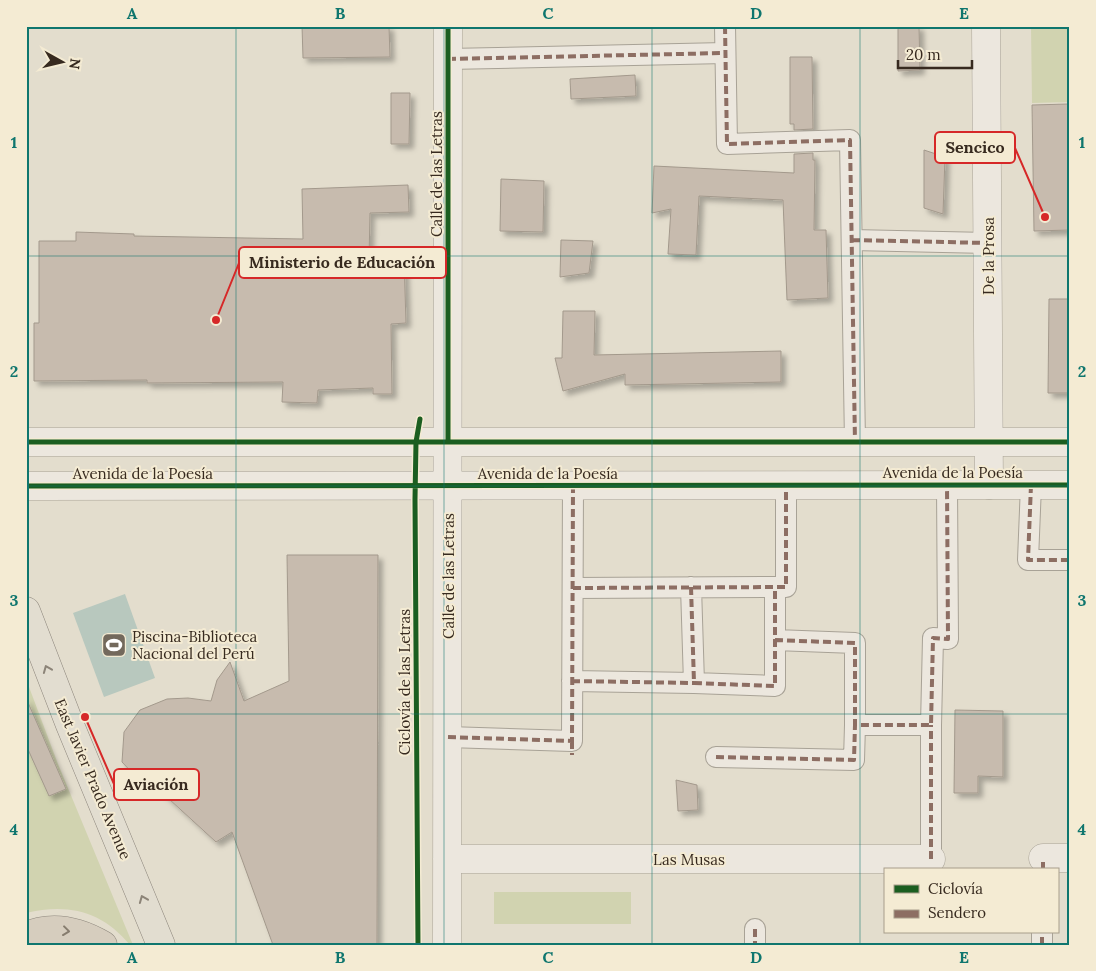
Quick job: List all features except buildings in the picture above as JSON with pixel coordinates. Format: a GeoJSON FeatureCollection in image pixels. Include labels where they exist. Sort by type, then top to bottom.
{"type":"FeatureCollection","features":[{"type":"Feature","properties":{"kind":"highway"},"geometry":{"type":"LineString","coordinates":[[26,936],[45,930],[60,930],[90,937],[103,945]]}},
{"type":"Feature","properties":{"kind":"main road","name":"East Javier Prado Avenue"},"geometry":{"type":"LineString","coordinates":[[26,612],[63,708],[161,945]]}},
{"type":"Feature","properties":{"kind":"street","name":"Calle de las Letras"},"geometry":{"type":"LineString","coordinates":[[447,945],[448,26]]}},
{"type":"Feature","properties":{"kind":"street"},"geometry":{"type":"LineString","coordinates":[[725,26],[727,144],[850,140],[855,442]]}},
{"type":"Feature","properties":{"kind":"street","name":"De la Prosa"},"geometry":{"type":"LineString","coordinates":[[986,26],[990,485]]}},
{"type":"Feature","properties":{"kind":"street"},"geometry":{"type":"LineString","coordinates":[[448,60],[726,53]]}},
{"type":"Feature","properties":{"kind":"street"},"geometry":{"type":"LineString","coordinates":[[852,240],[988,243]]}},
{"type":"Feature","properties":{"kind":"street","name":"Avenida de la Poesía"},"geometry":{"type":"LineString","coordinates":[[26,442],[1070,442]]}},
{"type":"Feature","properties":{"kind":"street"},"geometry":{"type":"LineString","coordinates":[[257,486],[259,442]]}},
{"type":"Feature","properties":{"kind":"street"},"geometry":{"type":"LineString","coordinates":[[573,588],[786,588],[786,485]]}},
{"type":"Feature","properties":{"kind":"street"},"geometry":{"type":"LineString","coordinates":[[931,859],[933,638],[948,638],[947,485]]}},
{"type":"Feature","properties":{"kind":"street"},"geometry":{"type":"LineString","coordinates":[[1031,485],[1028,560],[1070,560]]}},
{"type":"Feature","properties":{"kind":"street","name":"Avenida de la Poesía"},"geometry":{"type":"LineString","coordinates":[[26,486],[1070,485]]}},
{"type":"Feature","properties":{"kind":"street"},"geometry":{"type":"LineString","coordinates":[[448,737],[572,748],[573,486]]}},
{"type":"Feature","properties":{"kind":"street"},"geometry":{"type":"LineString","coordinates":[[691,588],[694,683]]}},
{"type":"Feature","properties":{"kind":"street"},"geometry":{"type":"LineString","coordinates":[[572,681],[776,686],[775,588]]}},
{"type":"Feature","properties":{"kind":"street"},"geometry":{"type":"LineString","coordinates":[[716,757],[854,760],[855,643],[775,640]]}},
{"type":"Feature","properties":{"kind":"street"},"geometry":{"type":"LineString","coordinates":[[855,725],[932,725]]}},
{"type":"Feature","properties":{"kind":"street"},"geometry":{"type":"LineString","coordinates":[[1043,864],[1070,858]]}},
{"type":"Feature","properties":{"kind":"street","name":"Las Musas"},"geometry":{"type":"LineString","coordinates":[[447,859],[931,859]]}},
{"type":"Feature","properties":{"kind":"green space"},"geometry":{"type":"Polygon","coordinates":[[[1031,26],[1070,26],[1070,102],[1032,103],[1031,26]]]}},
{"type":"Feature","properties":{"kind":"green space"},"geometry":{"type":"Polygon","coordinates":[[[26,679],[58,764],[133,945],[130,945],[108,924],[83,912],[56,909],[26,913],[26,679]]]}},
{"type":"Feature","properties":{"kind":"green space"},"geometry":{"type":"Polygon","coordinates":[[[494,892],[631,892],[631,924],[494,924],[494,892]]]}},
{"type":"Feature","properties":{"kind":"shaded area","name":"Piscina-Biblioteca Nacional del Perú"},"geometry":{"type":"Polygon","coordinates":[[[125,594],[155,678],[104,697],[73,613],[125,594]]]}},
{"type":"Feature","properties":{"kind":"marked path"},"geometry":{"type":"LineString","coordinates":[[725,26],[727,144],[850,140],[855,442]]}},
{"type":"Feature","properties":{"kind":"marked path"},"geometry":{"type":"LineString","coordinates":[[448,59],[725,53]]}},
{"type":"Feature","properties":{"kind":"marked path"},"geometry":{"type":"LineString","coordinates":[[852,240],[988,243]]}},
{"type":"Feature","properties":{"kind":"marked path"},"geometry":{"type":"LineString","coordinates":[[573,588],[786,587],[786,485]]}},
{"type":"Feature","properties":{"kind":"marked path"},"geometry":{"type":"LineString","coordinates":[[775,640],[855,643],[855,725],[931,725],[933,638],[948,639],[947,485]]}},
{"type":"Feature","properties":{"kind":"marked path"},"geometry":{"type":"LineString","coordinates":[[1031,485],[1028,560],[1070,560]]}},
{"type":"Feature","properties":{"kind":"marked path"},"geometry":{"type":"LineString","coordinates":[[448,737],[572,741],[573,486]]}},
{"type":"Feature","properties":{"kind":"marked path"},"geometry":{"type":"LineString","coordinates":[[691,587],[694,683],[775,686],[775,588]]}},
{"type":"Feature","properties":{"kind":"marked path"},"geometry":{"type":"LineString","coordinates":[[572,681],[694,683]]}},
{"type":"Feature","properties":{"kind":"marked path"},"geometry":{"type":"LineString","coordinates":[[716,757],[854,760],[855,725]]}},
{"type":"Feature","properties":{"kind":"marked path"},"geometry":{"type":"LineString","coordinates":[[931,725],[931,859]]}},
{"type":"Feature","properties":{"kind":"marked path"},"geometry":{"type":"LineString","coordinates":[[572,741],[572,755]]}},
{"type":"Feature","properties":{"kind":"marked path"},"geometry":{"type":"LineString","coordinates":[[1043,858],[1043,868]]}},
{"type":"Feature","properties":{"kind":"marked path"},"geometry":{"type":"LineString","coordinates":[[755,929],[755,945]]}},
{"type":"Feature","properties":{"kind":"marked path"},"geometry":{"type":"LineString","coordinates":[[1042,934],[1042,945]]}},
{"type":"Feature","properties":{"kind":"cycle path"},"geometry":{"type":"LineString","coordinates":[[448,26],[448,442]]}},
{"type":"Feature","properties":{"kind":"cycle path","name":"Ciclovía de las Letras"},"geometry":{"type":"LineString","coordinates":[[418,945],[415,499],[416,442],[420,419]]}},
{"type":"Feature","properties":{"kind":"cycle path"},"geometry":{"type":"LineString","coordinates":[[26,442],[1070,442]]}},
{"type":"Feature","properties":{"kind":"cycle path"},"geometry":{"type":"LineString","coordinates":[[26,486],[1070,485]]}},
{"type":"Feature","properties":{"kind":"place","name":"Sencico"},"geometry":{"type":"Point","coordinates":[1045,217]}},
{"type":"Feature","properties":{"kind":"place","name":"Ministerio de Educación"},"geometry":{"type":"Point","coordinates":[216,320]}},
{"type":"Feature","properties":{"kind":"place","name":"Piscina-Biblioteca Nacional del Perú"},"geometry":{"type":"Point","coordinates":[114,645]}},
{"type":"Feature","properties":{"kind":"place","name":"Aviación"},"geometry":{"type":"Point","coordinates":[85,717]}}]}
